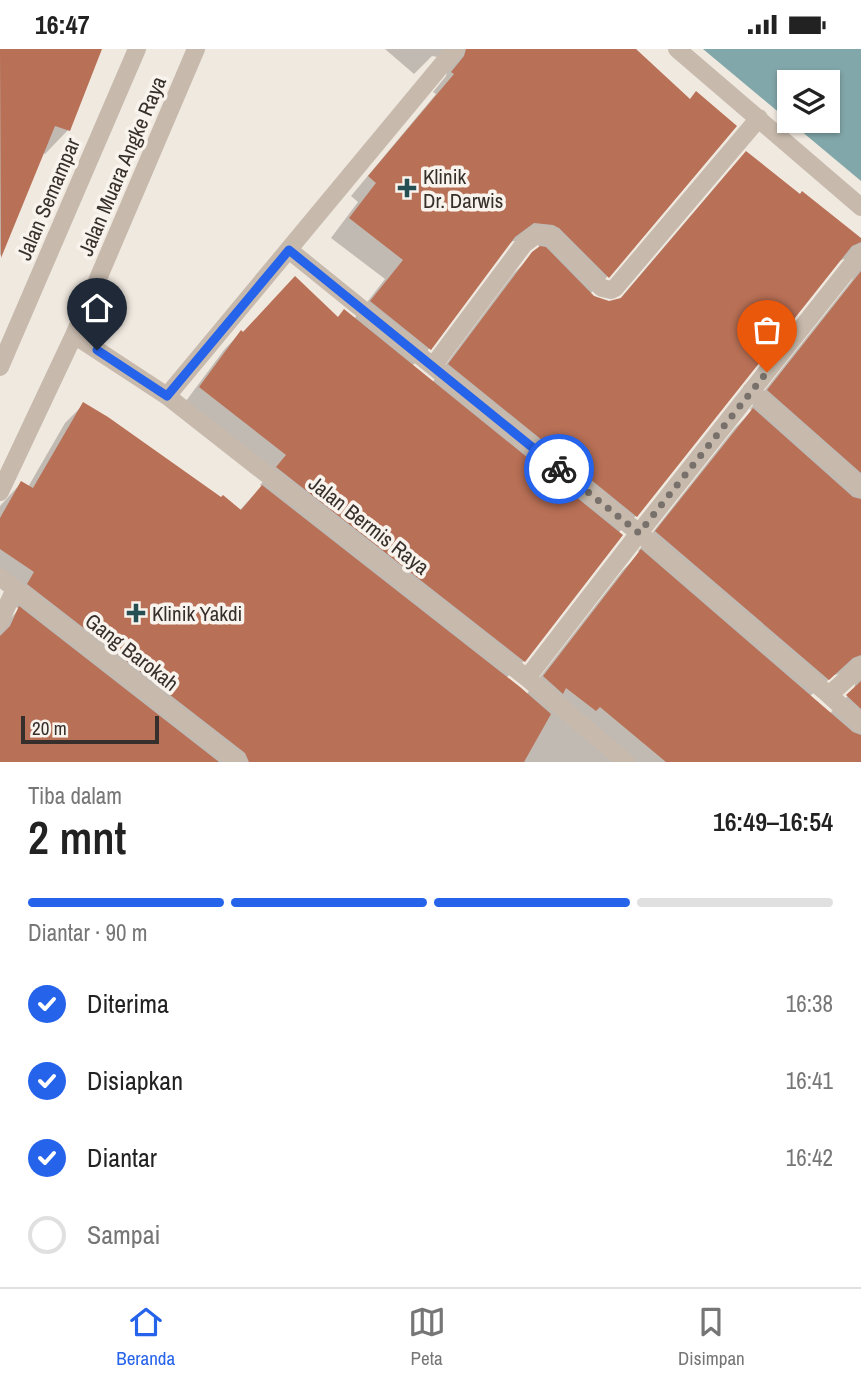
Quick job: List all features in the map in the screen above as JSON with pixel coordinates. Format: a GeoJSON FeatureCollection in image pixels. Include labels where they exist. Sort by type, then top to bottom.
{"type":"FeatureCollection","features":[{"type":"Feature","properties":{"kind":"street","name":"Jalan Semampar"},"geometry":{"type":"LineString","coordinates":[[0,367],[137,49]]}},
{"type":"Feature","properties":{"kind":"street"},"geometry":{"type":"LineString","coordinates":[[167,396],[455,49]]}},
{"type":"Feature","properties":{"kind":"street"},"geometry":{"type":"LineString","coordinates":[[677,49],[861,207]]}},
{"type":"Feature","properties":{"kind":"street","name":"Jalan Muara Angke Raya"},"geometry":{"type":"LineString","coordinates":[[0,492],[74,335],[189,52]]}},
{"type":"Feature","properties":{"kind":"street"},"geometry":{"type":"LineString","coordinates":[[433,366],[524,244],[537,233],[551,236],[602,288],[615,288],[759,118]]}},
{"type":"Feature","properties":{"kind":"street"},"geometry":{"type":"LineString","coordinates":[[289,250],[639,533],[861,724]]}},
{"type":"Feature","properties":{"kind":"street"},"geometry":{"type":"LineString","coordinates":[[527,678],[861,253]]}},
{"type":"Feature","properties":{"kind":"street","name":"Jalan Bermis Raya"},"geometry":{"type":"LineString","coordinates":[[74,335],[167,396],[527,678],[626,762]]}},
{"type":"Feature","properties":{"kind":"street"},"geometry":{"type":"LineString","coordinates":[[751,391],[861,488]]}},
{"type":"Feature","properties":{"kind":"street","name":"Gang Barokah"},"geometry":{"type":"LineString","coordinates":[[0,576],[238,762]]}},
{"type":"Feature","properties":{"kind":"street"},"geometry":{"type":"LineString","coordinates":[[0,621],[15,589]]}},
{"type":"Feature","properties":{"kind":"street"},"geometry":{"type":"LineString","coordinates":[[829,695],[861,666]]}},
{"type":"Feature","properties":{"kind":"water"},"geometry":{"type":"Polygon","coordinates":[[[703,49],[861,49],[861,181],[803,133],[840,133],[840,70],[777,70],[777,111],[703,49]]]}},
{"type":"Feature","properties":{"kind":"building"},"geometry":{"type":"Polygon","coordinates":[[[0,49],[102,49],[70,131],[55,126],[1,258],[0,49]]]}},
{"type":"Feature","properties":{"kind":"building"},"geometry":{"type":"Polygon","coordinates":[[[466,49],[636,49],[690,99],[696,91],[737,126],[609,278],[559,228],[534,223],[515,237],[431,350],[370,301],[403,260],[349,218],[376,183],[368,176],[454,74],[451,72],[464,56],[466,49]]]}},
{"type":"Feature","properties":{"kind":"building"},"geometry":{"type":"Polygon","coordinates":[[[746,151],[800,194],[802,191],[861,238],[861,242],[852,246],[637,517],[448,364],[532,252],[540,246],[546,247],[594,296],[609,301],[621,298],[746,151]]]}},
{"type":"Feature","properties":{"kind":"building"},"geometry":{"type":"Polygon","coordinates":[[[861,271],[861,473],[767,390],[861,271]]]}},
{"type":"Feature","properties":{"kind":"building"},"geometry":{"type":"Polygon","coordinates":[[[295,276],[338,317],[344,309],[623,535],[525,662],[276,467],[286,455],[199,387],[241,330],[243,332],[295,276]]]}},
{"type":"Feature","properties":{"kind":"building"},"geometry":{"type":"Polygon","coordinates":[[[83,402],[221,497],[223,495],[241,510],[262,485],[520,687],[551,714],[524,762],[249,762],[245,753],[27,584],[34,572],[0,549],[0,518],[21,481],[33,488],[83,402]]]}},
{"type":"Feature","properties":{"kind":"building"},"geometry":{"type":"Polygon","coordinates":[[[753,408],[853,497],[861,499],[861,655],[853,658],[829,680],[655,531],[753,408]]]}},
{"type":"Feature","properties":{"kind":"building"},"geometry":{"type":"Polygon","coordinates":[[[641,549],[853,732],[861,735],[861,762],[666,762],[600,707],[596,711],[566,688],[563,694],[543,676],[641,549]]]}},
{"type":"Feature","properties":{"kind":"building"},"geometry":{"type":"Polygon","coordinates":[[[19,606],[219,762],[0,762],[0,636],[10,626],[19,606]]]}},
{"type":"Feature","properties":{"kind":"building"},"geometry":{"type":"Polygon","coordinates":[[[861,681],[861,709],[846,695],[861,681]]]}},
{"type":"Feature","properties":{"kind":"way so far"},"geometry":{"type":"LineString","coordinates":[[559,469],[639,533],[767,372]]}},
{"type":"Feature","properties":{"kind":"place","name":"Klinik Dr. Darwis"},"geometry":{"type":"Point","coordinates":[407,188]}},
{"type":"Feature","properties":{"kind":"place","name":"Klinik Yakdi"},"geometry":{"type":"Point","coordinates":[136,613]}},
{"type":"Feature","properties":{"kind":"route"},"geometry":{"type":"LineString","coordinates":[[97,350],[167,396],[289,250],[559,469]]}}]}
